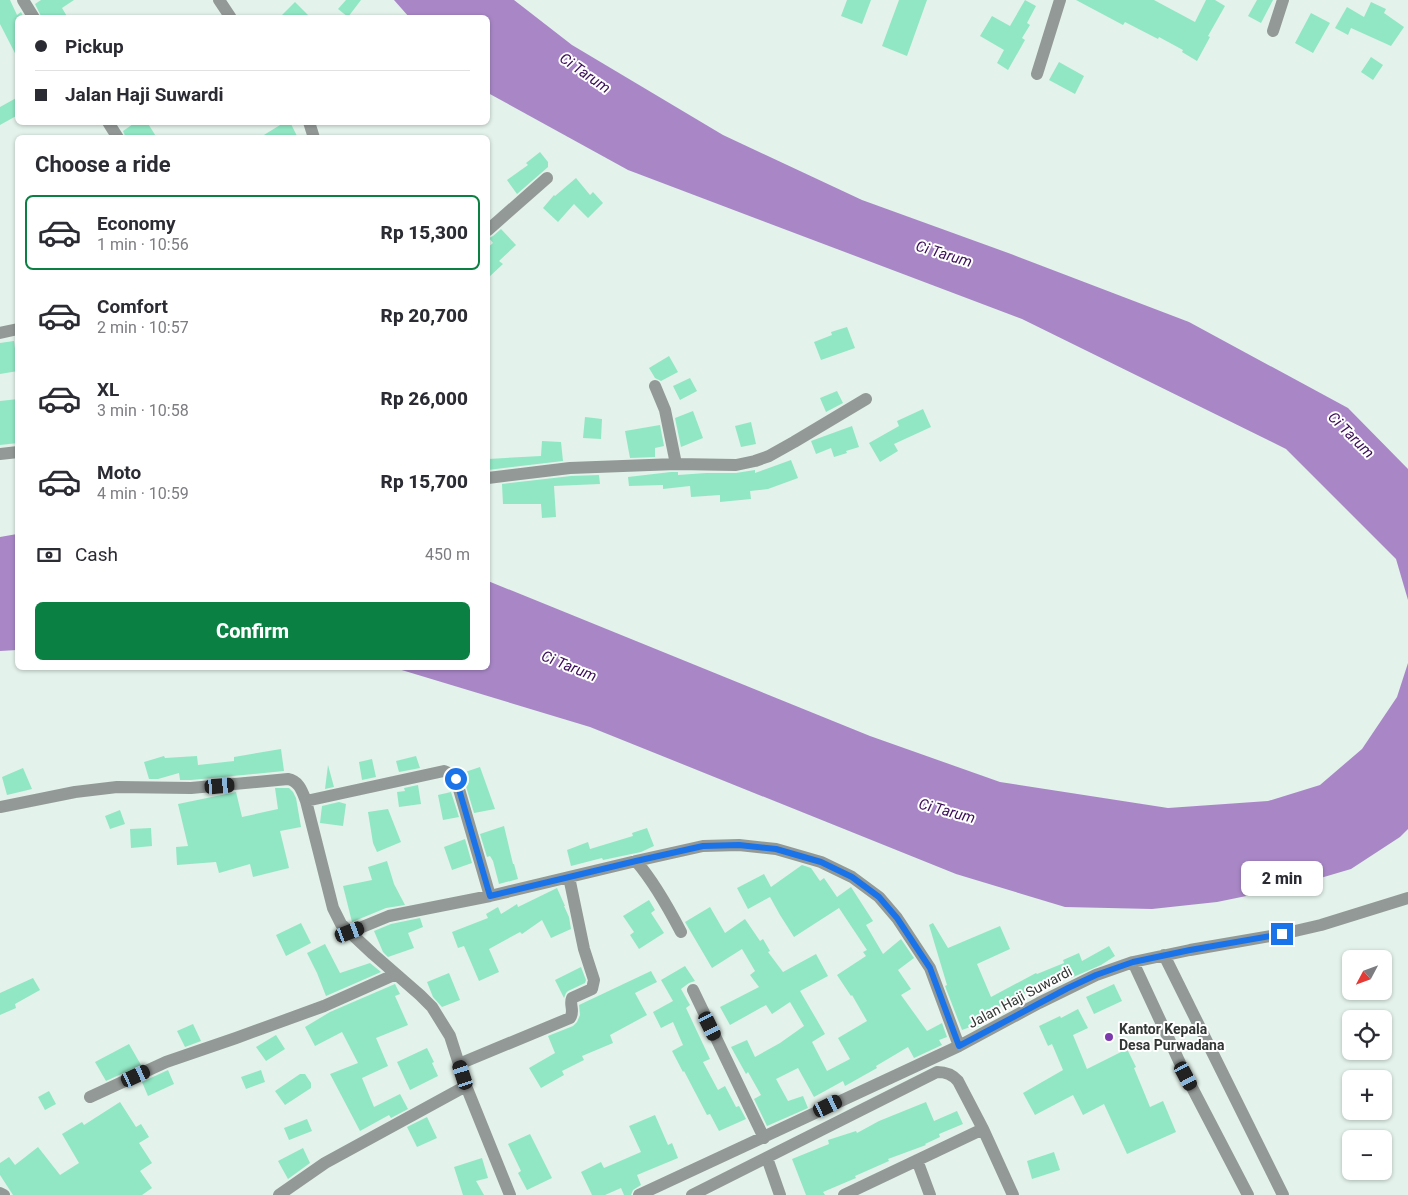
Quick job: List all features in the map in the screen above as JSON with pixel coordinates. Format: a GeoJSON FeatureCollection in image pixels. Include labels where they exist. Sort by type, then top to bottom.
{"type":"FeatureCollection","features":[{"type":"Feature","properties":{"kind":"street"},"geometry":{"type":"LineString","coordinates":[[23,0],[32,15]]}},
{"type":"Feature","properties":{"kind":"street"},"geometry":{"type":"LineString","coordinates":[[219,0],[230,15]]}},
{"type":"Feature","properties":{"kind":"street"},"geometry":{"type":"LineString","coordinates":[[1037,74],[1060,0]]}},
{"type":"Feature","properties":{"kind":"street"},"geometry":{"type":"LineString","coordinates":[[1273,31],[1283,0]]}},
{"type":"Feature","properties":{"kind":"street"},"geometry":{"type":"LineString","coordinates":[[490,228],[547,178]]}},
{"type":"Feature","properties":{"kind":"street"},"geometry":{"type":"LineString","coordinates":[[0,333],[15,330]]}},
{"type":"Feature","properties":{"kind":"street"},"geometry":{"type":"LineString","coordinates":[[655,386],[665,410],[676,464]]}},
{"type":"Feature","properties":{"kind":"street"},"geometry":{"type":"LineString","coordinates":[[490,478],[570,468],[676,464],[736,465],[769,456],[866,399]]}},
{"type":"Feature","properties":{"kind":"street"},"geometry":{"type":"LineString","coordinates":[[0,454],[15,452]]}},
{"type":"Feature","properties":{"kind":"street"},"geometry":{"type":"LineString","coordinates":[[306,801],[444,771],[451,774],[456,779],[490,896]]}},
{"type":"Feature","properties":{"kind":"street"},"geometry":{"type":"LineString","coordinates":[[0,807],[75,792],[117,787],[191,788],[294,780],[300,787],[306,801],[333,908],[341,924],[432,1007],[450,1036],[466,1086],[510,1195]]}},
{"type":"Feature","properties":{"kind":"street"},"geometry":{"type":"LineString","coordinates":[[350,932],[389,916],[490,896],[703,846],[739,845],[776,849],[821,862],[852,877],[879,897],[897,918],[930,968],[959,1046]]}},
{"type":"Feature","properties":{"kind":"street"},"geometry":{"type":"LineString","coordinates":[[636,861],[655,886],[681,932]]}},
{"type":"Feature","properties":{"kind":"street"},"geometry":{"type":"LineString","coordinates":[[459,1064],[570,1018],[573,1011],[570,1001],[572,998],[592,989],[594,980],[584,949],[569,877]]}},
{"type":"Feature","properties":{"kind":"street","name":"Jalan Haji Suwardi"},"geometry":{"type":"LineString","coordinates":[[639,1195],[959,1046],[1096,975],[1133,962],[1164,955],[1297,931],[1408,898]]}},
{"type":"Feature","properties":{"kind":"street"},"geometry":{"type":"LineString","coordinates":[[1164,955],[1283,1195]]}},
{"type":"Feature","properties":{"kind":"street"},"geometry":{"type":"LineString","coordinates":[[1133,962],[1186,1076],[1248,1195]]}},
{"type":"Feature","properties":{"kind":"street"},"geometry":{"type":"LineString","coordinates":[[90,1097],[166,1062],[324,1006],[396,974]]}},
{"type":"Feature","properties":{"kind":"street"},"geometry":{"type":"LineString","coordinates":[[693,990],[764,1138]]}},
{"type":"Feature","properties":{"kind":"street"},"geometry":{"type":"LineString","coordinates":[[697,1194],[937,1072],[946,1072],[954,1076],[958,1081],[983,1129],[1013,1195]]}},
{"type":"Feature","properties":{"kind":"street"},"geometry":{"type":"LineString","coordinates":[[279,1195],[325,1163],[466,1086]]}},
{"type":"Feature","properties":{"kind":"street"},"geometry":{"type":"LineString","coordinates":[[850,1194],[983,1129]]}},
{"type":"Feature","properties":{"kind":"street"},"geometry":{"type":"LineString","coordinates":[[767,1158],[780,1195]]}},
{"type":"Feature","properties":{"kind":"street"},"geometry":{"type":"LineString","coordinates":[[918,1160],[930,1195]]}},
{"type":"Feature","properties":{"kind":"street"},"geometry":{"type":"LineString","coordinates":[[0,1193],[4,1195]]}},
{"type":"Feature","properties":{"kind":"water","name":"Ci Tarum"},"geometry":{"type":"Polygon","coordinates":[[[394,0],[514,0],[572,45],[723,135],[862,200],[1189,322],[1348,408],[1408,469],[1408,600],[1396,559],[1286,449],[1022,319],[628,170],[490,94],[490,15],[407,15],[394,0]]]}},
{"type":"Feature","properties":{"kind":"water"},"geometry":{"type":"Polygon","coordinates":[[[15,534],[15,650],[0,651],[0,537],[15,534]]]}},
{"type":"Feature","properties":{"kind":"water","name":"Ci Tarum"},"geometry":{"type":"Polygon","coordinates":[[[490,582],[870,736],[1000,782],[1168,808],[1268,801],[1320,785],[1362,749],[1397,697],[1408,663],[1408,829],[1400,837],[1351,869],[1290,887],[1217,902],[1152,909],[1065,907],[956,874],[590,727],[402,670],[490,670],[490,582]]]}},
{"type":"Feature","properties":{"kind":"building"},"geometry":{"type":"Polygon","coordinates":[[[0,0],[10,0],[17,15],[15,15],[15,53],[0,24],[0,0]]]}},
{"type":"Feature","properties":{"kind":"building"},"geometry":{"type":"Polygon","coordinates":[[[41,0],[74,0],[62,8],[66,15],[40,15],[35,4],[41,0]]]}},
{"type":"Feature","properties":{"kind":"building"},"geometry":{"type":"Polygon","coordinates":[[[346,0],[361,0],[350,15],[346,15],[338,9],[346,0]]]}},
{"type":"Feature","properties":{"kind":"building"},"geometry":{"type":"Polygon","coordinates":[[[847,0],[871,0],[862,24],[841,16],[847,0]]]}},
{"type":"Feature","properties":{"kind":"building"},"geometry":{"type":"Polygon","coordinates":[[[899,0],[927,0],[907,56],[882,46],[899,0]]]}},
{"type":"Feature","properties":{"kind":"building"},"geometry":{"type":"Polygon","coordinates":[[[1025,0],[1036,6],[1027,23],[1030,25],[1022,38],[1025,40],[1008,70],[997,63],[1004,50],[980,36],[992,16],[1010,26],[1025,0]]]}},
{"type":"Feature","properties":{"kind":"building"},"geometry":{"type":"Polygon","coordinates":[[[1076,0],[1154,0],[1195,22],[1206,0],[1215,0],[1225,6],[1208,36],[1210,37],[1197,61],[1182,52],[1183,50],[1159,37],[1158,39],[1125,22],[1123,25],[1076,0]]]}},
{"type":"Feature","properties":{"kind":"building"},"geometry":{"type":"Polygon","coordinates":[[[1257,0],[1273,0],[1261,23],[1248,16],[1257,0]]]}},
{"type":"Feature","properties":{"kind":"building"},"geometry":{"type":"Polygon","coordinates":[[[295,2],[308,15],[282,15],[295,2]]]}},
{"type":"Feature","properties":{"kind":"building"},"geometry":{"type":"Polygon","coordinates":[[[1371,2],[1386,9],[1384,13],[1404,27],[1391,46],[1351,28],[1348,35],[1335,28],[1347,7],[1364,17],[1371,2]]]}},
{"type":"Feature","properties":{"kind":"building"},"geometry":{"type":"Polygon","coordinates":[[[1311,13],[1330,23],[1313,53],[1295,43],[1311,13]]]}},
{"type":"Feature","properties":{"kind":"building"},"geometry":{"type":"Polygon","coordinates":[[[1371,57],[1383,65],[1373,80],[1361,72],[1371,57]]]}},
{"type":"Feature","properties":{"kind":"building"},"geometry":{"type":"Polygon","coordinates":[[[1059,62],[1084,76],[1075,94],[1049,80],[1059,62]]]}},
{"type":"Feature","properties":{"kind":"building"},"geometry":{"type":"Polygon","coordinates":[[[15,99],[15,117],[0,125],[0,107],[15,99]]]}},
{"type":"Feature","properties":{"kind":"building"},"geometry":{"type":"Polygon","coordinates":[[[132,125],[149,125],[155,135],[125,135],[123,131],[132,125]]]}},
{"type":"Feature","properties":{"kind":"building"},"geometry":{"type":"Polygon","coordinates":[[[280,125],[292,125],[296,135],[264,135],[280,125]]]}},
{"type":"Feature","properties":{"kind":"building"},"geometry":{"type":"Polygon","coordinates":[[[540,152],[548,162],[548,167],[517,194],[507,180],[528,165],[526,163],[540,152]]]}},
{"type":"Feature","properties":{"kind":"building"},"geometry":{"type":"Polygon","coordinates":[[[576,178],[590,195],[593,192],[603,203],[588,218],[574,204],[558,222],[543,208],[554,195],[576,178]]]}},
{"type":"Feature","properties":{"kind":"building"},"geometry":{"type":"Polygon","coordinates":[[[501,229],[516,245],[499,261],[503,264],[490,276],[490,245],[493,243],[490,238],[501,229]]]}},
{"type":"Feature","properties":{"kind":"building"},"geometry":{"type":"Polygon","coordinates":[[[847,327],[855,348],[821,360],[814,342],[832,335],[831,332],[847,327]]]}},
{"type":"Feature","properties":{"kind":"building"},"geometry":{"type":"Polygon","coordinates":[[[14,341],[15,372],[0,374],[0,343],[14,341]]]}},
{"type":"Feature","properties":{"kind":"building"},"geometry":{"type":"Polygon","coordinates":[[[669,356],[678,372],[661,381],[655,378],[649,368],[669,356]]]}},
{"type":"Feature","properties":{"kind":"building"},"geometry":{"type":"Polygon","coordinates":[[[690,378],[697,391],[680,400],[673,386],[690,378]]]}},
{"type":"Feature","properties":{"kind":"building"},"geometry":{"type":"Polygon","coordinates":[[[837,391],[843,403],[826,412],[820,398],[837,391]]]}},
{"type":"Feature","properties":{"kind":"building"},"geometry":{"type":"Polygon","coordinates":[[[15,399],[15,443],[0,445],[0,401],[15,399]]]}},
{"type":"Feature","properties":{"kind":"building"},"geometry":{"type":"Polygon","coordinates":[[[923,409],[931,427],[894,444],[898,451],[880,462],[869,443],[899,426],[897,421],[923,409]]]}},
{"type":"Feature","properties":{"kind":"building"},"geometry":{"type":"Polygon","coordinates":[[[693,411],[703,438],[681,447],[675,418],[693,411]]]}},
{"type":"Feature","properties":{"kind":"building"},"geometry":{"type":"Polygon","coordinates":[[[585,417],[602,419],[601,439],[583,438],[585,417]]]}},
{"type":"Feature","properties":{"kind":"building"},"geometry":{"type":"Polygon","coordinates":[[[751,422],[756,444],[741,447],[735,426],[751,422]]]}},
{"type":"Feature","properties":{"kind":"building"},"geometry":{"type":"Polygon","coordinates":[[[660,425],[664,446],[655,448],[655,457],[630,458],[625,431],[660,425]]]}},
{"type":"Feature","properties":{"kind":"building"},"geometry":{"type":"Polygon","coordinates":[[[852,426],[859,447],[834,457],[831,448],[816,454],[811,441],[852,426]]]}},
{"type":"Feature","properties":{"kind":"building"},"geometry":{"type":"Polygon","coordinates":[[[542,441],[561,442],[563,461],[490,470],[490,459],[541,456],[542,441]]]}},
{"type":"Feature","properties":{"kind":"building"},"geometry":{"type":"Polygon","coordinates":[[[791,460],[798,478],[768,489],[750,491],[751,499],[720,502],[720,495],[691,497],[690,486],[663,489],[663,485],[629,486],[628,477],[671,472],[678,472],[678,475],[736,473],[755,470],[755,473],[791,460]]]}},
{"type":"Feature","properties":{"kind":"building"},"geometry":{"type":"Polygon","coordinates":[[[599,475],[600,484],[554,486],[556,517],[542,518],[541,504],[503,504],[502,484],[571,476],[599,475]]]}},
{"type":"Feature","properties":{"kind":"building"},"geometry":{"type":"Polygon","coordinates":[[[281,749],[284,771],[191,780],[180,780],[179,773],[158,779],[149,779],[144,762],[164,756],[165,758],[197,756],[198,765],[234,761],[234,757],[281,749]]]}},
{"type":"Feature","properties":{"kind":"building"},"geometry":{"type":"Polygon","coordinates":[[[416,756],[420,768],[399,772],[396,761],[416,756]]]}},
{"type":"Feature","properties":{"kind":"building"},"geometry":{"type":"Polygon","coordinates":[[[372,759],[376,777],[362,780],[359,762],[372,759]]]}},
{"type":"Feature","properties":{"kind":"building"},"geometry":{"type":"Polygon","coordinates":[[[328,765],[334,787],[325,789],[328,765]]]}},
{"type":"Feature","properties":{"kind":"building"},"geometry":{"type":"Polygon","coordinates":[[[480,767],[495,809],[474,813],[462,773],[480,767]]]}},
{"type":"Feature","properties":{"kind":"building"},"geometry":{"type":"Polygon","coordinates":[[[23,768],[32,789],[7,795],[2,777],[23,768]]]}},
{"type":"Feature","properties":{"kind":"building"},"geometry":{"type":"Polygon","coordinates":[[[418,785],[421,804],[399,807],[397,792],[405,791],[404,788],[418,785]]]}},
{"type":"Feature","properties":{"kind":"building"},"geometry":{"type":"Polygon","coordinates":[[[275,788],[289,788],[296,798],[301,827],[280,831],[289,868],[253,877],[250,864],[219,873],[216,862],[177,865],[176,847],[188,846],[178,804],[236,792],[242,817],[278,809],[275,788]]]}},
{"type":"Feature","properties":{"kind":"building"},"geometry":{"type":"Polygon","coordinates":[[[451,792],[459,817],[443,820],[438,795],[451,792]]]}},
{"type":"Feature","properties":{"kind":"building"},"geometry":{"type":"Polygon","coordinates":[[[339,802],[346,804],[343,826],[320,823],[322,806],[339,802]]]}},
{"type":"Feature","properties":{"kind":"building"},"geometry":{"type":"Polygon","coordinates":[[[388,809],[401,842],[377,852],[373,843],[368,812],[388,809]]]}},
{"type":"Feature","properties":{"kind":"building"},"geometry":{"type":"Polygon","coordinates":[[[120,810],[125,824],[110,829],[105,816],[120,810]]]}},
{"type":"Feature","properties":{"kind":"building"},"geometry":{"type":"Polygon","coordinates":[[[504,826],[518,879],[499,884],[493,861],[490,856],[487,857],[480,834],[504,826]]]}},
{"type":"Feature","properties":{"kind":"building"},"geometry":{"type":"Polygon","coordinates":[[[151,828],[152,846],[131,848],[130,829],[151,828]]]}},
{"type":"Feature","properties":{"kind":"building"},"geometry":{"type":"Polygon","coordinates":[[[647,828],[654,846],[641,852],[603,860],[602,858],[571,866],[567,850],[588,842],[590,849],[633,836],[632,833],[647,828]]]}},
{"type":"Feature","properties":{"kind":"building"},"geometry":{"type":"Polygon","coordinates":[[[465,839],[472,863],[452,870],[444,847],[465,839]]]}},
{"type":"Feature","properties":{"kind":"building"},"geometry":{"type":"Polygon","coordinates":[[[387,861],[394,884],[405,905],[386,908],[352,922],[343,886],[372,880],[368,867],[387,861]]]}},
{"type":"Feature","properties":{"kind":"building"},"geometry":{"type":"Polygon","coordinates":[[[802,865],[811,868],[820,881],[824,878],[837,897],[851,887],[873,921],[866,925],[883,954],[901,939],[914,958],[898,970],[911,989],[901,995],[927,1031],[942,1023],[947,1037],[939,1040],[942,1045],[914,1058],[908,1047],[876,1066],[877,1068],[845,1086],[843,1081],[814,1097],[798,1068],[776,1079],[788,1101],[803,1096],[808,1108],[767,1126],[754,1099],[761,1095],[748,1072],[746,1074],[731,1047],[747,1040],[755,1057],[780,1043],[804,1026],[790,1002],[772,1014],[766,1005],[730,1025],[720,1007],[759,987],[750,975],[755,971],[742,949],[712,968],[685,922],[710,907],[725,933],[745,919],[760,941],[763,939],[770,951],[768,952],[783,972],[816,954],[828,976],[800,991],[825,1034],[812,1042],[827,1071],[850,1059],[838,1038],[867,1021],[852,995],[837,975],[866,956],[863,952],[867,950],[839,908],[794,937],[770,897],[748,909],[737,888],[764,874],[771,887],[802,865]]]}},
{"type":"Feature","properties":{"kind":"building"},"geometry":{"type":"Polygon","coordinates":[[[557,888],[569,917],[571,929],[551,938],[542,920],[522,934],[520,932],[489,949],[499,972],[479,981],[464,946],[458,948],[452,932],[488,918],[486,914],[498,907],[501,914],[517,904],[518,907],[557,888]]]}},
{"type":"Feature","properties":{"kind":"building"},"geometry":{"type":"Polygon","coordinates":[[[649,900],[655,910],[651,913],[664,933],[639,949],[630,935],[634,932],[623,916],[649,900]]]}},
{"type":"Feature","properties":{"kind":"building"},"geometry":{"type":"Polygon","coordinates":[[[420,918],[423,927],[408,933],[414,948],[388,957],[383,952],[374,931],[391,924],[420,918]]]}},
{"type":"Feature","properties":{"kind":"building"},"geometry":{"type":"Polygon","coordinates":[[[301,923],[311,943],[286,956],[276,935],[301,923]]]}},
{"type":"Feature","properties":{"kind":"building"},"geometry":{"type":"Polygon","coordinates":[[[933,923],[948,948],[1000,926],[1010,949],[977,964],[991,997],[1036,973],[1064,963],[1063,960],[1079,953],[1082,961],[1109,946],[1115,956],[1101,965],[1071,978],[1070,975],[1033,989],[982,1016],[985,1023],[974,1029],[973,1026],[962,1030],[945,986],[947,985],[929,925],[933,923]]]}},
{"type":"Feature","properties":{"kind":"building"},"geometry":{"type":"Polygon","coordinates":[[[325,944],[340,973],[370,963],[381,972],[326,996],[307,953],[325,944]]]}},
{"type":"Feature","properties":{"kind":"building"},"geometry":{"type":"Polygon","coordinates":[[[685,966],[695,981],[681,989],[690,1005],[686,1008],[710,1059],[703,1062],[718,1090],[725,1086],[736,1107],[739,1106],[746,1119],[719,1131],[710,1114],[707,1115],[672,1051],[683,1045],[673,1022],[661,1028],[653,1012],[673,1001],[661,980],[685,966]]]}},
{"type":"Feature","properties":{"kind":"building"},"geometry":{"type":"Polygon","coordinates":[[[581,967],[586,980],[585,983],[568,991],[564,998],[555,980],[581,967]]]}},
{"type":"Feature","properties":{"kind":"building"},"geometry":{"type":"Polygon","coordinates":[[[651,971],[657,982],[635,993],[647,1015],[610,1035],[613,1043],[582,1056],[584,1060],[562,1071],[564,1075],[541,1088],[529,1068],[555,1053],[548,1036],[573,1026],[577,1022],[580,1015],[579,1005],[651,971]]]}},
{"type":"Feature","properties":{"kind":"building"},"geometry":{"type":"Polygon","coordinates":[[[449,973],[460,1000],[442,1007],[433,997],[427,982],[449,973]]]}},
{"type":"Feature","properties":{"kind":"building"},"geometry":{"type":"Polygon","coordinates":[[[33,978],[40,990],[15,1004],[16,1008],[0,1015],[0,993],[33,978]]]}},
{"type":"Feature","properties":{"kind":"building"},"geometry":{"type":"Polygon","coordinates":[[[395,984],[400,994],[395,996],[408,1025],[376,1038],[388,1066],[362,1078],[374,1107],[400,1094],[408,1109],[391,1118],[389,1115],[360,1131],[330,1074],[358,1063],[342,1032],[315,1046],[305,1027],[330,1012],[395,984]]]}},
{"type":"Feature","properties":{"kind":"building"},"geometry":{"type":"Polygon","coordinates":[[[1114,984],[1122,1001],[1094,1014],[1086,997],[1114,984]]]}},
{"type":"Feature","properties":{"kind":"building"},"geometry":{"type":"Polygon","coordinates":[[[1078,1009],[1088,1028],[1073,1035],[1087,1069],[1127,1049],[1136,1067],[1134,1068],[1150,1107],[1163,1101],[1176,1132],[1127,1154],[1104,1104],[1083,1115],[1073,1095],[1035,1115],[1023,1093],[1063,1070],[1052,1044],[1048,1046],[1039,1026],[1078,1009]]]}},
{"type":"Feature","properties":{"kind":"building"},"geometry":{"type":"Polygon","coordinates":[[[193,1024],[201,1041],[185,1047],[177,1031],[193,1024]]]}},
{"type":"Feature","properties":{"kind":"building"},"geometry":{"type":"Polygon","coordinates":[[[276,1035],[285,1049],[266,1061],[256,1047],[276,1035]]]}},
{"type":"Feature","properties":{"kind":"building"},"geometry":{"type":"Polygon","coordinates":[[[129,1044],[141,1065],[106,1081],[95,1062],[129,1044]]]}},
{"type":"Feature","properties":{"kind":"building"},"geometry":{"type":"Polygon","coordinates":[[[427,1048],[438,1076],[410,1090],[397,1062],[427,1048]]]}},
{"type":"Feature","properties":{"kind":"building"},"geometry":{"type":"Polygon","coordinates":[[[168,1070],[174,1084],[148,1096],[142,1082],[168,1070]]]}},
{"type":"Feature","properties":{"kind":"building"},"geometry":{"type":"Polygon","coordinates":[[[261,1070],[265,1082],[246,1089],[241,1077],[261,1070]]]}},
{"type":"Feature","properties":{"kind":"building"},"geometry":{"type":"Polygon","coordinates":[[[300,1074],[305,1074],[311,1083],[311,1088],[285,1105],[275,1091],[300,1074]]]}},
{"type":"Feature","properties":{"kind":"building"},"geometry":{"type":"Polygon","coordinates":[[[49,1091],[56,1104],[45,1110],[38,1097],[49,1091]]]}},
{"type":"Feature","properties":{"kind":"building"},"geometry":{"type":"Polygon","coordinates":[[[120,1102],[136,1127],[141,1124],[149,1137],[139,1143],[152,1163],[140,1171],[152,1188],[142,1195],[13,1195],[0,1175],[0,1163],[9,1157],[15,1165],[38,1147],[60,1175],[79,1163],[62,1134],[82,1122],[84,1125],[120,1102]]]}},
{"type":"Feature","properties":{"kind":"building"},"geometry":{"type":"Polygon","coordinates":[[[926,1102],[934,1121],[957,1111],[963,1124],[939,1134],[940,1137],[926,1145],[888,1159],[889,1161],[855,1176],[856,1178],[823,1192],[825,1195],[806,1195],[792,1159],[829,1144],[828,1140],[856,1131],[857,1133],[879,1121],[926,1102]]]}},
{"type":"Feature","properties":{"kind":"building"},"geometry":{"type":"Polygon","coordinates":[[[655,1115],[668,1145],[672,1143],[678,1158],[637,1175],[641,1185],[633,1190],[631,1195],[624,1195],[621,1188],[605,1195],[592,1195],[581,1172],[601,1162],[604,1168],[641,1152],[629,1126],[655,1115]]]}},
{"type":"Feature","properties":{"kind":"building"},"geometry":{"type":"Polygon","coordinates":[[[427,1117],[437,1138],[417,1147],[407,1127],[427,1117]]]}},
{"type":"Feature","properties":{"kind":"building"},"geometry":{"type":"Polygon","coordinates":[[[307,1119],[312,1131],[289,1140],[284,1128],[307,1119]]]}},
{"type":"Feature","properties":{"kind":"building"},"geometry":{"type":"Polygon","coordinates":[[[530,1134],[552,1178],[527,1190],[518,1173],[521,1171],[508,1144],[530,1134]]]}},
{"type":"Feature","properties":{"kind":"building"},"geometry":{"type":"Polygon","coordinates":[[[303,1148],[310,1163],[288,1179],[278,1161],[303,1148]]]}},
{"type":"Feature","properties":{"kind":"building"},"geometry":{"type":"Polygon","coordinates":[[[1054,1152],[1060,1170],[1032,1179],[1027,1161],[1054,1152]]]}},
{"type":"Feature","properties":{"kind":"building"},"geometry":{"type":"Polygon","coordinates":[[[482,1158],[488,1178],[476,1181],[484,1195],[463,1195],[454,1167],[482,1158]]]}},
{"type":"Feature","properties":{"kind":"place","name":"Kantor Kepala Desa Purwadana"},"geometry":{"type":"Point","coordinates":[1109,1037]}},
{"type":"Feature","properties":{"kind":"route"},"geometry":{"type":"LineString","coordinates":[[456,779],[490,896],[703,846],[739,845],[776,849],[821,862],[852,877],[879,897],[897,918],[930,968],[959,1046],[1068,988],[1096,975],[1133,962],[1282,934]]}}]}
